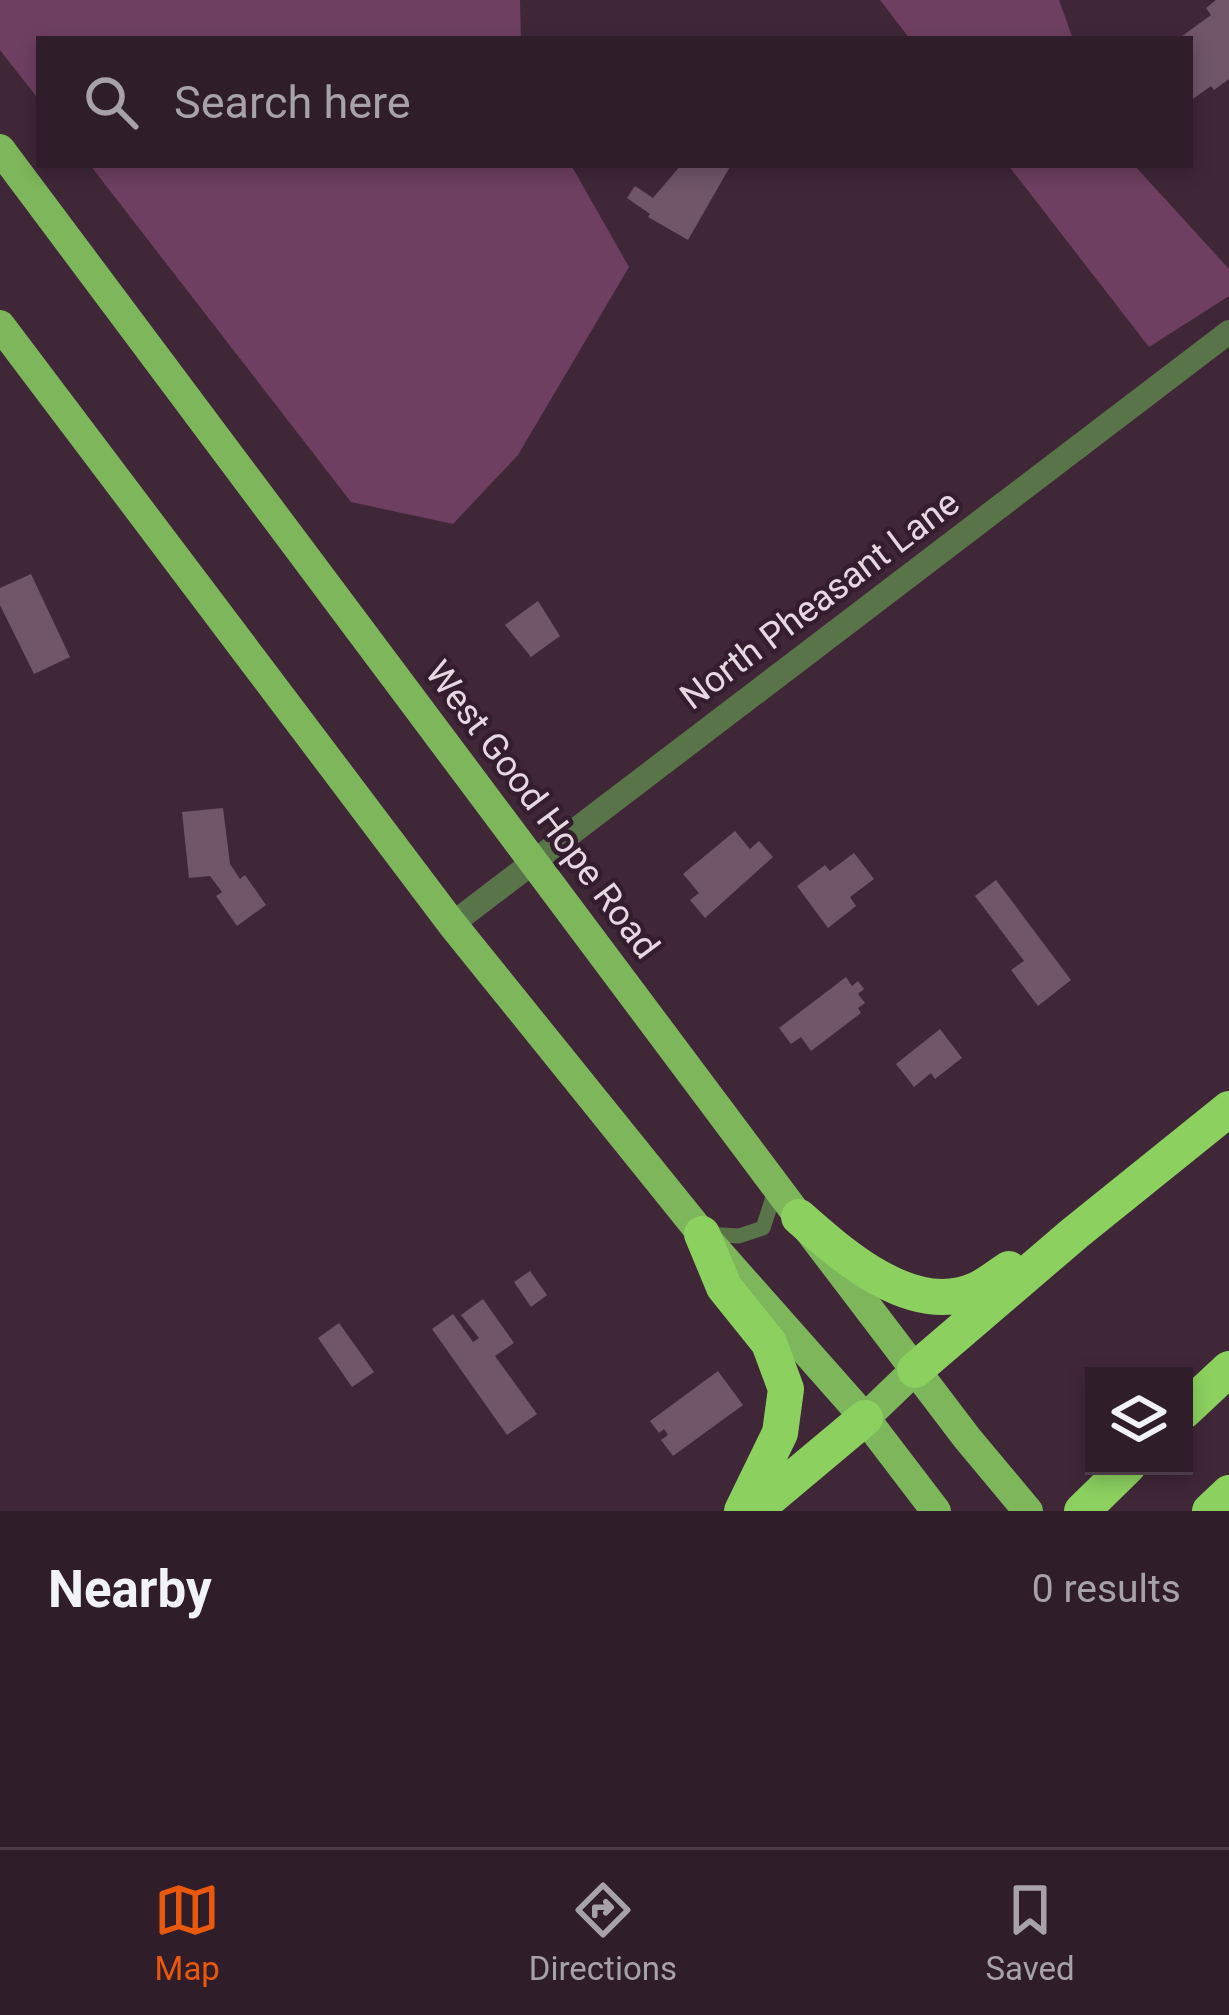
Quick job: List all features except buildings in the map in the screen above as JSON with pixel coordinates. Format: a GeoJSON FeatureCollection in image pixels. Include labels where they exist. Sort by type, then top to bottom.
{"type":"FeatureCollection","features":[{"type":"Feature","properties":{"kind":"highway"},"geometry":{"type":"LineString","coordinates":[[915,1370],[1229,1109]]}},
{"type":"Feature","properties":{"kind":"highway"},"geometry":{"type":"LineString","coordinates":[[799,1217],[857,1265],[910,1291],[940,1298],[974,1291],[1075,1233]]}},
{"type":"Feature","properties":{"kind":"highway"},"geometry":{"type":"LineString","coordinates":[[702,1234],[724,1287],[769,1343],[786,1389],[780,1432],[742,1511]]}},
{"type":"Feature","properties":{"kind":"highway"},"geometry":{"type":"LineString","coordinates":[[1193,1403],[1229,1369]]}},
{"type":"Feature","properties":{"kind":"highway"},"geometry":{"type":"LineString","coordinates":[[754,1511],[865,1418]]}},
{"type":"Feature","properties":{"kind":"highway"},"geometry":{"type":"LineString","coordinates":[[1082,1511],[1119,1475]]}},
{"type":"Feature","properties":{"kind":"highway"},"geometry":{"type":"LineString","coordinates":[[1210,1511],[1229,1492]]}},
{"type":"Feature","properties":{"kind":"main road","name":"West Good Hope Road"},"geometry":{"type":"LineString","coordinates":[[0,149],[799,1217],[1028,1511]]}},
{"type":"Feature","properties":{"kind":"main road"},"geometry":{"type":"LineString","coordinates":[[0,325],[452,924],[702,1234],[865,1418],[927,1500]]}},
{"type":"Feature","properties":{"kind":"main road"},"geometry":{"type":"LineString","coordinates":[[865,1418],[915,1370]]}},
{"type":"Feature","properties":{"kind":"street","name":"North Pheasant Lane"},"geometry":{"type":"LineString","coordinates":[[452,924],[1229,332]]}},
{"type":"Feature","properties":{"kind":"lane"},"geometry":{"type":"LineString","coordinates":[[702,1234],[739,1236],[763,1228],[776,1186]]}},
{"type":"Feature","properties":{"kind":"shaded area"},"geometry":{"type":"Polygon","coordinates":[[[0,0],[520,0],[521,36],[36,36],[36,96],[0,50],[0,0]]]}},
{"type":"Feature","properties":{"kind":"shaded area"},"geometry":{"type":"Polygon","coordinates":[[[880,0],[1059,0],[1072,36],[908,36],[880,0]]]}},
{"type":"Feature","properties":{"kind":"shaded area"},"geometry":{"type":"Polygon","coordinates":[[[92,168],[573,168],[629,267],[518,455],[453,524],[351,502],[92,168]]]}},
{"type":"Feature","properties":{"kind":"shaded area"},"geometry":{"type":"Polygon","coordinates":[[[1010,168],[1137,168],[1229,269],[1229,296],[1149,347],[1010,168]]]}}]}
